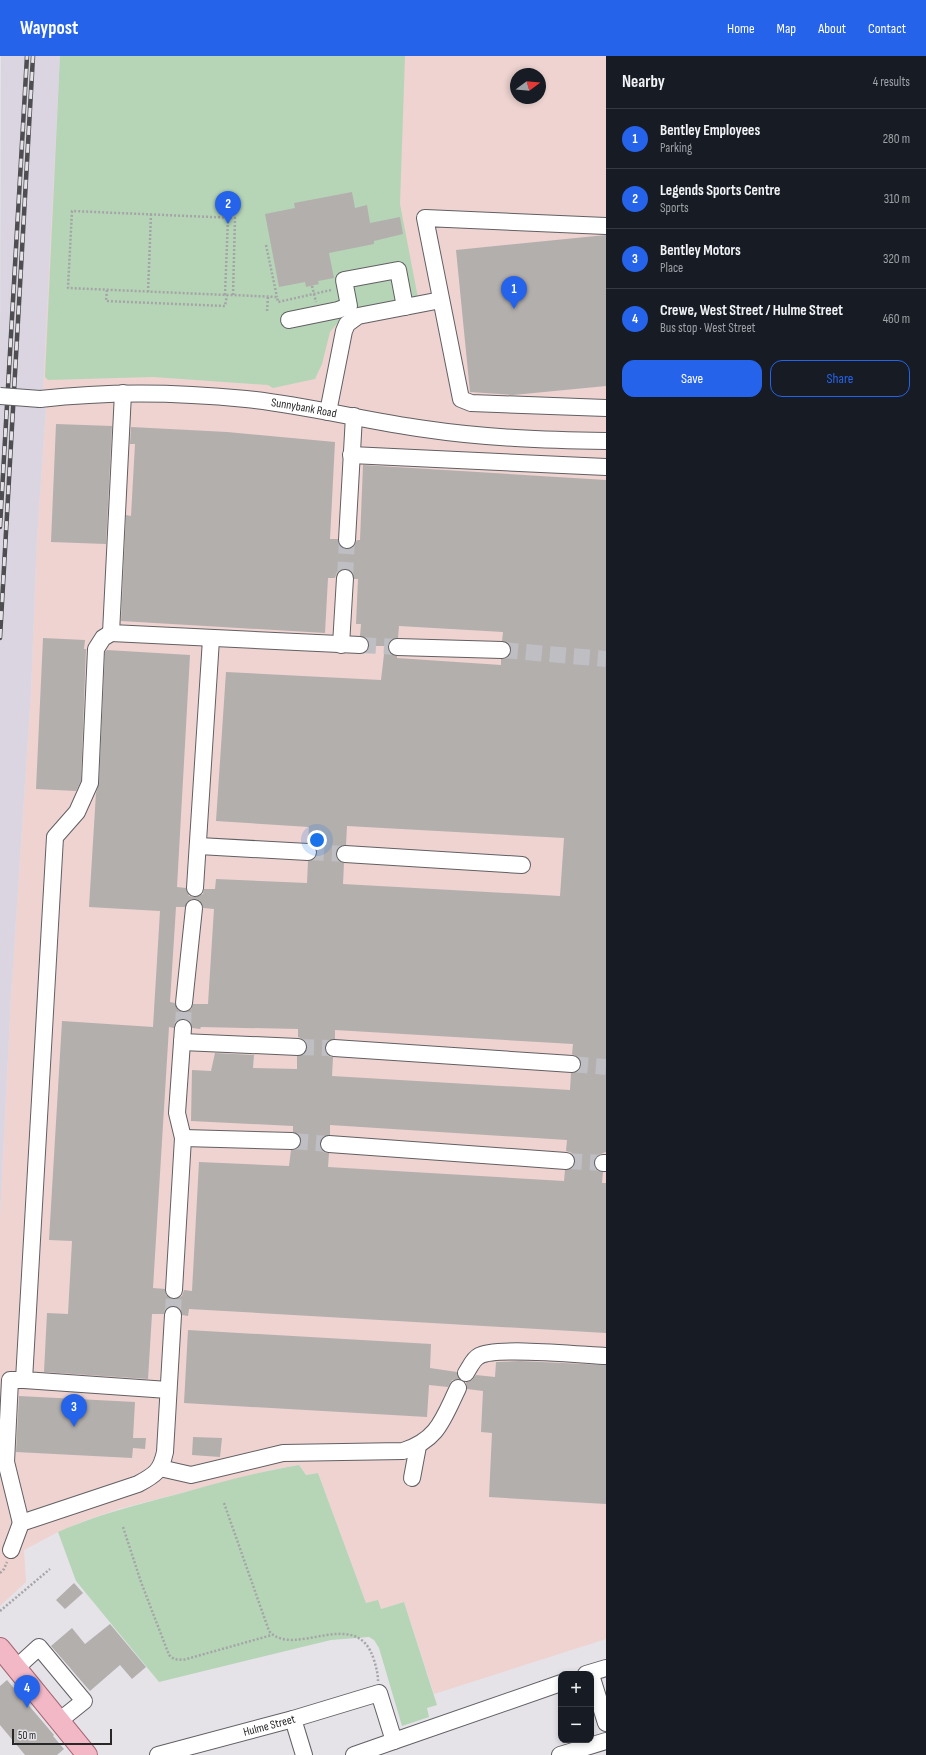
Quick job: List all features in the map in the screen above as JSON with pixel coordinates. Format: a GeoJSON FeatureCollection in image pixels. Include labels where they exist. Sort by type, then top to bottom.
{"type":"FeatureCollection","features":[{"type":"Feature","properties":{"kind":"main road"},"geometry":{"type":"LineString","coordinates":[[0,1648],[87,1755]]}},
{"type":"Feature","properties":{"kind":"street"},"geometry":{"type":"LineString","coordinates":[[606,226],[425,218],[459,395],[464,401],[489,404],[606,408]]}},
{"type":"Feature","properties":{"kind":"street"},"geometry":{"type":"LineString","coordinates":[[289,320],[338,310],[349,306],[344,280],[398,270],[405,307]]}},
{"type":"Feature","properties":{"kind":"street"},"geometry":{"type":"LineString","coordinates":[[328,412],[344,331],[347,324],[358,316],[441,300]]}},
{"type":"Feature","properties":{"kind":"street"},"geometry":{"type":"LineString","coordinates":[[111,633],[123,393]]}},
{"type":"Feature","properties":{"kind":"street","name":"Sunnybank Road"},"geometry":{"type":"LineString","coordinates":[[0,396],[40,399],[90,394],[169,393],[247,399],[424,429],[485,436],[606,441]]}},
{"type":"Feature","properties":{"kind":"street"},"geometry":{"type":"LineString","coordinates":[[347,540],[354,416]]}},
{"type":"Feature","properties":{"kind":"street"},"geometry":{"type":"LineString","coordinates":[[351,454],[606,467]]}},
{"type":"Feature","properties":{"kind":"street"},"geometry":{"type":"LineString","coordinates":[[341,645],[345,578]]}},
{"type":"Feature","properties":{"kind":"street"},"geometry":{"type":"LineString","coordinates":[[24,1380],[55,837],[77,812],[90,783],[96,649],[103,638],[111,633],[360,645]]}},
{"type":"Feature","properties":{"kind":"street"},"geometry":{"type":"LineString","coordinates":[[196,888],[211,639]]}},
{"type":"Feature","properties":{"kind":"street"},"geometry":{"type":"LineString","coordinates":[[397,647],[502,650]]}},
{"type":"Feature","properties":{"kind":"street"},"geometry":{"type":"LineString","coordinates":[[199,846],[308,852]]}},
{"type":"Feature","properties":{"kind":"street"},"geometry":{"type":"LineString","coordinates":[[345,854],[522,865]]}},
{"type":"Feature","properties":{"kind":"street"},"geometry":{"type":"LineString","coordinates":[[184,1003],[194,908]]}},
{"type":"Feature","properties":{"kind":"street"},"geometry":{"type":"LineString","coordinates":[[174,1290],[183,1138],[177,1113],[182,1035],[298,1047]]}},
{"type":"Feature","properties":{"kind":"street"},"geometry":{"type":"LineString","coordinates":[[334,1048],[572,1064]]}},
{"type":"Feature","properties":{"kind":"street"},"geometry":{"type":"LineString","coordinates":[[183,1138],[292,1141]]}},
{"type":"Feature","properties":{"kind":"street"},"geometry":{"type":"LineString","coordinates":[[329,1144],[566,1161]]}},
{"type":"Feature","properties":{"kind":"street"},"geometry":{"type":"LineString","coordinates":[[21,1523],[138,1484],[154,1476],[160,1468],[165,1452],[173,1315]]}},
{"type":"Feature","properties":{"kind":"street"},"geometry":{"type":"LineString","coordinates":[[466,1373],[474,1360],[479,1355],[486,1353],[519,1352],[606,1356]]}},
{"type":"Feature","properties":{"kind":"street"},"geometry":{"type":"LineString","coordinates":[[11,1550],[21,1523],[6,1462],[10,1380],[168,1390]]}},
{"type":"Feature","properties":{"kind":"street"},"geometry":{"type":"LineString","coordinates":[[160,1468],[192,1475],[283,1453],[403,1451],[418,1446],[429,1438],[439,1426],[458,1388]]}},
{"type":"Feature","properties":{"kind":"street"},"geometry":{"type":"LineString","coordinates":[[412,1478],[418,1446]]}},
{"type":"Feature","properties":{"kind":"street"},"geometry":{"type":"LineString","coordinates":[[16,1668],[39,1647],[84,1700],[59,1721]]}},
{"type":"Feature","properties":{"kind":"street"},"geometry":{"type":"LineString","coordinates":[[594,1672],[606,1668]]}},
{"type":"Feature","properties":{"kind":"street"},"geometry":{"type":"LineString","coordinates":[[354,1755],[558,1684]]}},
{"type":"Feature","properties":{"kind":"street"},"geometry":{"type":"LineString","coordinates":[[594,1688],[606,1722]]}},
{"type":"Feature","properties":{"kind":"street"},"geometry":{"type":"LineString","coordinates":[[379,1693],[394,1741]]}},
{"type":"Feature","properties":{"kind":"street","name":"Hulme Street"},"geometry":{"type":"LineString","coordinates":[[158,1755],[293,1719],[379,1693]]}},
{"type":"Feature","properties":{"kind":"street"},"geometry":{"type":"LineString","coordinates":[[293,1719],[304,1755]]}},
{"type":"Feature","properties":{"kind":"street"},"geometry":{"type":"LineString","coordinates":[[560,1755],[606,1741]]}},
{"type":"Feature","properties":{"kind":"path"},"geometry":{"type":"LineString","coordinates":[[233,295],[235,218],[72,211],[68,288],[277,297]]}},
{"type":"Feature","properties":{"kind":"path"},"geometry":{"type":"LineString","coordinates":[[148,292],[152,214]]}},
{"type":"Feature","properties":{"kind":"path"},"geometry":{"type":"LineString","coordinates":[[107,290],[106,301],[225,306],[228,218]]}},
{"type":"Feature","properties":{"kind":"path"},"geometry":{"type":"LineString","coordinates":[[266,245],[278,302],[346,288]]}},
{"type":"Feature","properties":{"kind":"path"},"geometry":{"type":"LineString","coordinates":[[267,311],[268,297]]}},
{"type":"Feature","properties":{"kind":"path"},"geometry":{"type":"LineString","coordinates":[[224,1503],[269,1631],[273,1635],[281,1638],[299,1639],[344,1634],[356,1636],[365,1642],[372,1655],[378,1674],[379,1693]]}},
{"type":"Feature","properties":{"kind":"path"},"geometry":{"type":"LineString","coordinates":[[123,1527],[141,1582],[169,1655],[174,1659],[183,1660],[273,1635]]}},
{"type":"Feature","properties":{"kind":"path"},"geometry":{"type":"LineString","coordinates":[[0,1611],[50,1569]]}},
{"type":"Feature","properties":{"kind":"shaded area"},"geometry":{"type":"Polygon","coordinates":[[[1,56],[60,56],[43,392],[0,389],[1,56]]]}},
{"type":"Feature","properties":{"kind":"shaded area"},"geometry":{"type":"Polygon","coordinates":[[[60,56],[606,56],[606,1639],[434,1694],[404,1602],[381,1609],[366,1603],[318,1473],[306,1475],[299,1465],[270,1470],[119,1509],[58,1532],[24,1550],[26,1582],[0,1606],[0,1217],[11,996],[31,692],[37,538],[46,409],[43,392],[60,56]]]}},
{"type":"Feature","properties":{"kind":"shaded area"},"geometry":{"type":"Polygon","coordinates":[[[0,402],[40,405],[46,409],[37,538],[31,692],[11,996],[0,1217],[0,402]]]}},
{"type":"Feature","properties":{"kind":"green space"},"geometry":{"type":"Polygon","coordinates":[[[60,56],[405,56],[400,204],[418,298],[345,314],[330,332],[322,364],[315,379],[273,388],[268,385],[153,377],[48,380],[45,377],[60,56]]]}},
{"type":"Feature","properties":{"kind":"green space"},"geometry":{"type":"Polygon","coordinates":[[[299,1465],[306,1475],[318,1473],[366,1603],[378,1600],[381,1609],[404,1602],[437,1705],[427,1708],[429,1717],[402,1726],[379,1648],[374,1640],[369,1637],[331,1640],[159,1682],[76,1581],[58,1532],[90,1519],[140,1504],[244,1476],[299,1465]]]}},
{"type":"Feature","properties":{"kind":"building"},"geometry":{"type":"Polygon","coordinates":[[[352,192],[355,208],[367,205],[370,223],[400,217],[403,234],[374,241],[374,244],[329,253],[334,278],[318,281],[319,284],[306,287],[305,282],[279,287],[265,214],[295,208],[294,203],[352,192]]]}},
{"type":"Feature","properties":{"kind":"building"},"geometry":{"type":"Polygon","coordinates":[[[606,235],[606,386],[513,395],[470,392],[456,250],[606,235]]]}},
{"type":"Feature","properties":{"kind":"building"},"geometry":{"type":"Polygon","coordinates":[[[56,424],[112,426],[106,544],[51,542],[56,424]]]}},
{"type":"Feature","properties":{"kind":"building"},"geometry":{"type":"Polygon","coordinates":[[[131,427],[227,432],[335,442],[330,539],[338,539],[339,545],[346,549],[352,548],[357,540],[360,540],[363,465],[606,480],[606,1152],[598,1155],[594,1163],[595,1168],[603,1172],[602,1183],[606,1183],[606,1333],[189,1309],[188,1316],[182,1315],[179,1307],[173,1306],[165,1309],[164,1314],[152,1314],[148,1379],[44,1372],[47,1313],[68,1314],[72,1241],[49,1240],[62,1021],[153,1027],[160,911],[89,907],[96,793],[99,783],[105,652],[107,650],[190,655],[177,887],[186,888],[189,896],[195,897],[203,894],[204,889],[215,889],[216,879],[307,883],[308,861],[313,860],[317,853],[316,847],[308,842],[309,827],[216,821],[226,672],[381,680],[385,646],[369,646],[368,640],[360,636],[361,624],[356,624],[358,579],[354,579],[353,573],[346,569],[337,572],[335,578],[328,578],[325,633],[121,621],[126,515],[131,516],[135,444],[130,444],[131,427]],[[399,626],[398,638],[392,639],[388,646],[389,652],[397,656],[397,658],[501,665],[501,659],[507,658],[511,651],[510,645],[502,641],[503,632],[399,626]],[[347,826],[346,845],[340,846],[336,853],[337,859],[344,863],[343,884],[560,896],[564,838],[347,826]],[[191,899],[185,907],[176,907],[170,1002],[175,1003],[178,1010],[183,1012],[191,1009],[193,1004],[208,1004],[214,909],[203,908],[199,900],[191,899]],[[183,1019],[175,1022],[174,1028],[169,1027],[153,1288],[165,1289],[166,1295],[174,1299],[182,1296],[184,1290],[192,1291],[199,1162],[289,1166],[291,1150],[297,1149],[301,1142],[300,1136],[293,1132],[293,1126],[191,1121],[192,1070],[211,1071],[215,1053],[254,1055],[253,1068],[297,1069],[297,1056],[306,1052],[307,1047],[303,1039],[298,1037],[298,1029],[201,1027],[200,1029],[192,1028],[189,1020],[183,1019]],[[335,1030],[335,1039],[326,1042],[325,1048],[328,1056],[333,1057],[332,1076],[570,1090],[571,1073],[577,1072],[581,1065],[580,1059],[572,1054],[573,1044],[335,1030]],[[330,1125],[330,1135],[321,1138],[320,1144],[323,1152],[329,1153],[328,1167],[564,1181],[565,1170],[570,1169],[575,1162],[572,1153],[566,1151],[567,1140],[330,1125]]]}},
{"type":"Feature","properties":{"kind":"building"},"geometry":{"type":"Polygon","coordinates":[[[43,638],[85,640],[84,649],[86,649],[81,781],[76,791],[36,789],[43,638]]]}},
{"type":"Feature","properties":{"kind":"building"},"geometry":{"type":"Polygon","coordinates":[[[188,1330],[431,1344],[430,1368],[457,1372],[459,1379],[452,1380],[448,1387],[429,1385],[427,1417],[184,1403],[188,1330]]]}},
{"type":"Feature","properties":{"kind":"building"},"geometry":{"type":"Polygon","coordinates":[[[520,1361],[606,1365],[606,1504],[489,1497],[492,1433],[481,1432],[483,1391],[467,1389],[466,1382],[471,1381],[476,1375],[495,1377],[496,1362],[520,1361]]]}},
{"type":"Feature","properties":{"kind":"building"},"geometry":{"type":"Polygon","coordinates":[[[19,1396],[135,1402],[133,1438],[146,1438],[145,1449],[133,1448],[132,1458],[16,1452],[19,1396]]]}},
{"type":"Feature","properties":{"kind":"building"},"geometry":{"type":"Polygon","coordinates":[[[193,1437],[222,1438],[220,1457],[192,1455],[193,1437]]]}},
{"type":"Feature","properties":{"kind":"building"},"geometry":{"type":"Polygon","coordinates":[[[74,1583],[83,1593],[65,1609],[56,1600],[74,1583]]]}},
{"type":"Feature","properties":{"kind":"building"},"geometry":{"type":"Polygon","coordinates":[[[110,1624],[146,1667],[132,1679],[120,1665],[90,1691],[51,1646],[72,1628],[85,1644],[110,1624]]]}},
{"type":"Feature","properties":{"kind":"building"},"geometry":{"type":"Polygon","coordinates":[[[7,1680],[54,1735],[53,1736],[64,1749],[57,1755],[25,1755],[0,1725],[0,1686],[7,1680]]]}},
{"type":"Feature","properties":{"kind":"tunnel"},"geometry":{"type":"LineString","coordinates":[[345,578],[347,540]]}},
{"type":"Feature","properties":{"kind":"tunnel"},"geometry":{"type":"LineString","coordinates":[[360,645],[397,647]]}},
{"type":"Feature","properties":{"kind":"tunnel"},"geometry":{"type":"LineString","coordinates":[[502,650],[606,659]]}},
{"type":"Feature","properties":{"kind":"tunnel"},"geometry":{"type":"LineString","coordinates":[[308,852],[345,854]]}},
{"type":"Feature","properties":{"kind":"tunnel"},"geometry":{"type":"LineString","coordinates":[[183,1028],[184,1003]]}},
{"type":"Feature","properties":{"kind":"tunnel"},"geometry":{"type":"LineString","coordinates":[[298,1047],[334,1048]]}},
{"type":"Feature","properties":{"kind":"tunnel"},"geometry":{"type":"LineString","coordinates":[[572,1064],[606,1067]]}},
{"type":"Feature","properties":{"kind":"tunnel"},"geometry":{"type":"LineString","coordinates":[[292,1141],[329,1144]]}},
{"type":"Feature","properties":{"kind":"tunnel"},"geometry":{"type":"LineString","coordinates":[[566,1161],[603,1163]]}},
{"type":"Feature","properties":{"kind":"tunnel"},"geometry":{"type":"LineString","coordinates":[[173,1315],[174,1290]]}},
{"type":"Feature","properties":{"kind":"railway"},"geometry":{"type":"LineString","coordinates":[[0,527],[27,56]]}},
{"type":"Feature","properties":{"kind":"railway"},"geometry":{"type":"LineString","coordinates":[[0,638],[33,56]]}},
{"type":"Feature","properties":{"kind":"place","name":"Legends Sports Centre"},"geometry":{"type":"Point","coordinates":[228,224]}},
{"type":"Feature","properties":{"kind":"place","name":"Bentley Employees"},"geometry":{"type":"Point","coordinates":[514,309]}},
{"type":"Feature","properties":{"kind":"place","name":"Bentley Motors"},"geometry":{"type":"Point","coordinates":[74,1427]}},
{"type":"Feature","properties":{"kind":"place","name":"Crewe, West Street / Hulme Street"},"geometry":{"type":"Point","coordinates":[27,1708]}}]}
